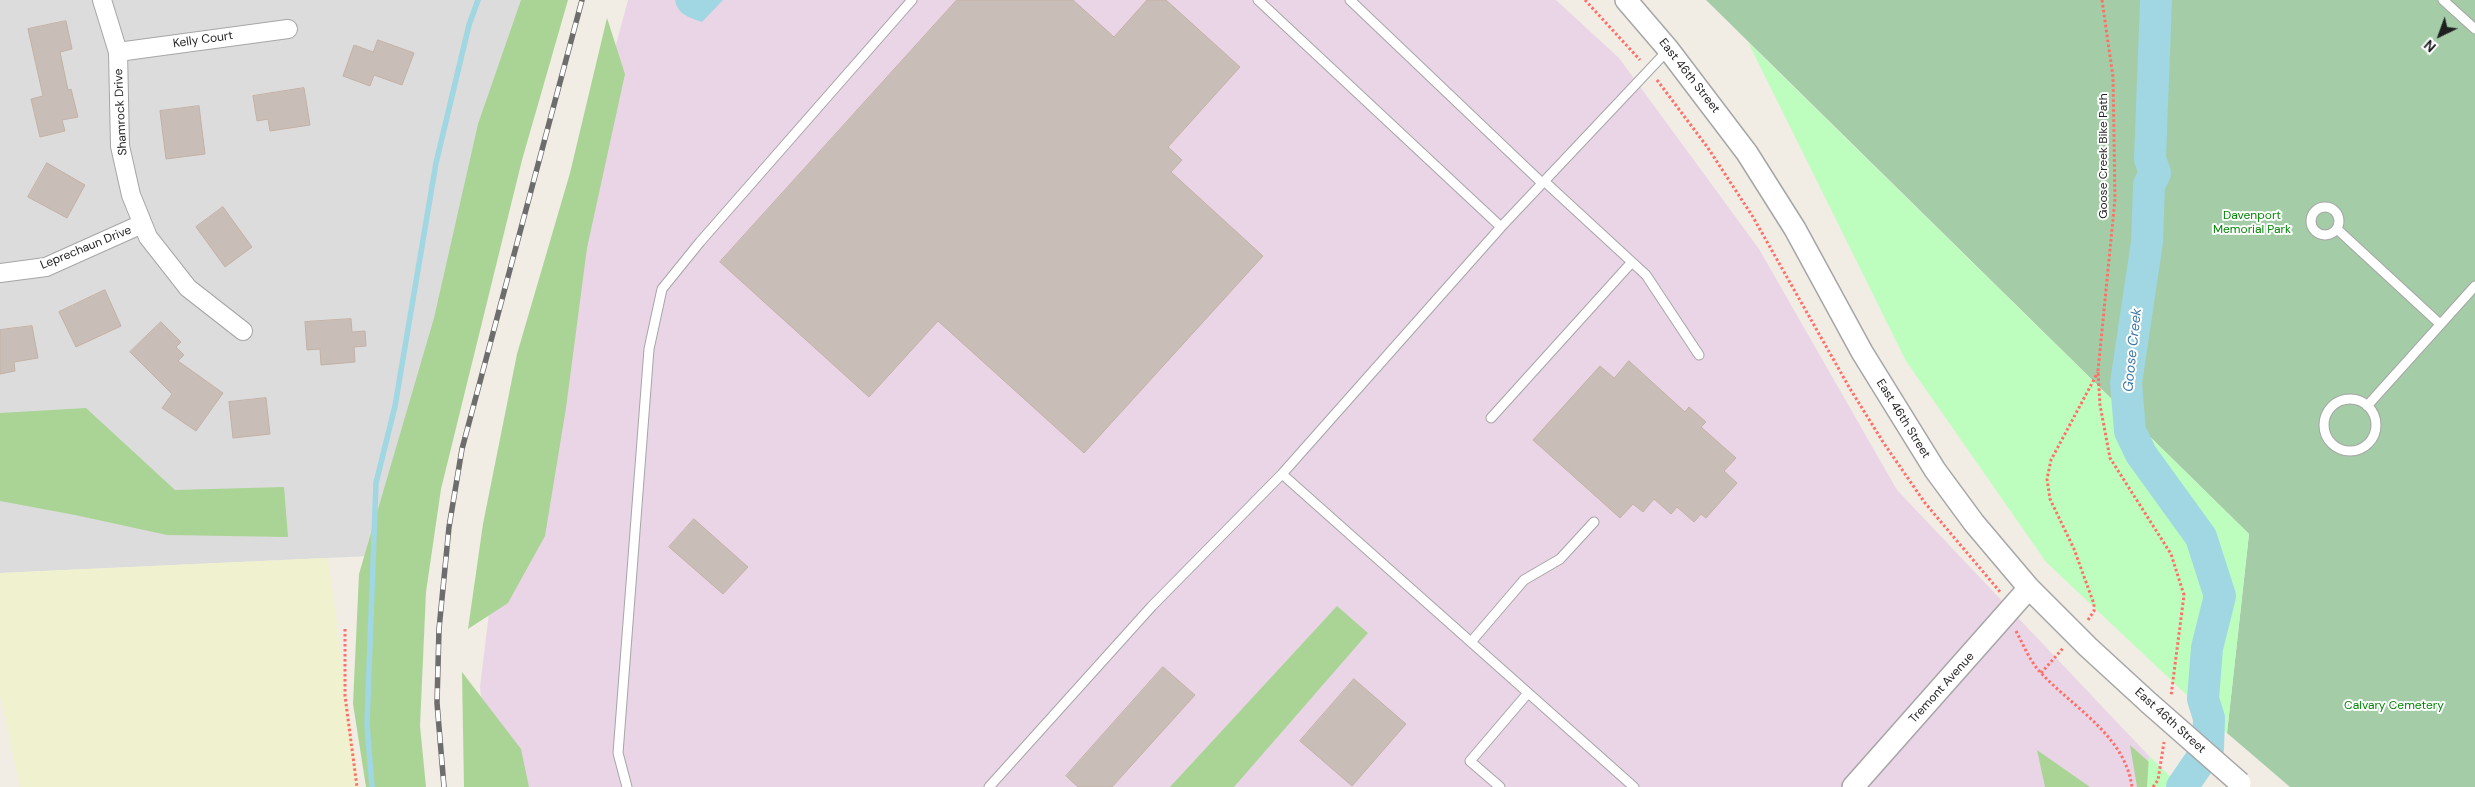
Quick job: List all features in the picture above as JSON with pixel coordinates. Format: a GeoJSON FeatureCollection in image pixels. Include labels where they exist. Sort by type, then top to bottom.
{"type":"FeatureCollection","features":[{"type":"Feature","properties":{"kind":"street","name":"Shamrock Drive"},"geometry":{"type":"LineString","coordinates":[[102,0],[118,52],[120,146],[131,194],[142,224],[148,237],[188,288],[243,331]]}},
{"type":"Feature","properties":{"kind":"street","name":"East 46th Street"},"geometry":{"type":"LineString","coordinates":[[1626,0],[1668,49],[1747,153],[1795,229],[1862,352],[1935,470],[1974,522],[2029,588],[2075,634],[2159,704],[2242,785]]}},
{"type":"Feature","properties":{"kind":"street","name":"Kelly Court"},"geometry":{"type":"LineString","coordinates":[[118,52],[288,29]]}},
{"type":"Feature","properties":{"kind":"street","name":"Leprechaun Drive"},"geometry":{"type":"LineString","coordinates":[[0,273],[46,267],[142,224]]}},
{"type":"Feature","properties":{"kind":"street","name":"Tremont Avenue"},"geometry":{"type":"LineString","coordinates":[[1854,787],[2029,588]]}},
{"type":"Feature","properties":{"kind":"lane"},"geometry":{"type":"LineString","coordinates":[[627,787],[618,753],[649,349],[662,289],[706,235],[912,0]]}},
{"type":"Feature","properties":{"kind":"lane"},"geometry":{"type":"LineString","coordinates":[[1258,0],[1501,227]]}},
{"type":"Feature","properties":{"kind":"lane"},"geometry":{"type":"LineString","coordinates":[[1350,0],[1543,182],[1646,274],[1699,355]]}},
{"type":"Feature","properties":{"kind":"lane"},"geometry":{"type":"LineString","coordinates":[[2443,0],[2475,29]]}},
{"type":"Feature","properties":{"kind":"lane"},"geometry":{"type":"LineString","coordinates":[[989,787],[1152,606],[1282,474],[1501,227],[1650,71],[1668,49]]}},
{"type":"Feature","properties":{"kind":"lane"},"geometry":{"type":"LineString","coordinates":[[2337,229],[2440,324]]}},
{"type":"Feature","properties":{"kind":"lane"},"geometry":{"type":"LineString","coordinates":[[1492,418],[1632,262]]}},
{"type":"Feature","properties":{"kind":"lane"},"geometry":{"type":"LineString","coordinates":[[2367,406],[2475,286]]}},
{"type":"Feature","properties":{"kind":"lane"},"geometry":{"type":"LineString","coordinates":[[2348,399],[2357,400],[2367,406],[2373,414],[2376,427],[2369,442],[2352,451],[2340,450],[2333,445],[2326,436],[2324,424],[2328,411],[2336,403],[2348,399]]}},
{"type":"Feature","properties":{"kind":"lane"},"geometry":{"type":"LineString","coordinates":[[1282,474],[1634,787]]}},
{"type":"Feature","properties":{"kind":"lane"},"geometry":{"type":"LineString","coordinates":[[1471,642],[1524,580],[1560,559],[1594,522]]}},
{"type":"Feature","properties":{"kind":"lane"},"geometry":{"type":"LineString","coordinates":[[1500,787],[1470,761],[1528,693]]}},
{"type":"Feature","properties":{"kind":"path"},"geometry":{"type":"LineString","coordinates":[[1585,0],[1650,71],[1708,148],[1753,217],[1849,387],[1883,442],[1925,503],[2000,590],[2008,613],[2028,655],[2041,673],[2114,742],[2125,760],[2132,787]]}},
{"type":"Feature","properties":{"kind":"path","name":"Goose Creek Bike Path"},"geometry":{"type":"LineString","coordinates":[[2102,0],[2113,77],[2115,199],[2098,371],[2100,405],[2110,458],[2172,554],[2184,595],[2159,704]]}},
{"type":"Feature","properties":{"kind":"path","name":"Goose Creek Bike Path"},"geometry":{"type":"LineString","coordinates":[[2041,673],[2094,611],[2094,604],[2074,549],[2050,499],[2047,479],[2051,460],[2098,371]]}},
{"type":"Feature","properties":{"kind":"path"},"geometry":{"type":"LineString","coordinates":[[345,629],[345,696],[357,787]]}},
{"type":"Feature","properties":{"kind":"path"},"geometry":{"type":"LineString","coordinates":[[2153,787],[2158,780],[2165,732]]}},
{"type":"Feature","properties":{"kind":"shaded area"},"geometry":{"type":"Polygon","coordinates":[[[0,0],[549,0],[391,555],[0,573],[0,0]]]}},
{"type":"Feature","properties":{"kind":"shaded area"},"geometry":{"type":"Polygon","coordinates":[[[628,0],[1556,0],[1619,58],[1759,249],[1897,490],[2149,756],[2147,787],[491,787],[480,687],[510,440],[628,0]]]}},
{"type":"Feature","properties":{"kind":"green space"},"geometry":{"type":"Polygon","coordinates":[[[521,0],[568,0],[522,160],[441,489],[426,592],[420,726],[426,787],[366,787],[353,704],[359,574],[434,318],[478,124],[521,0]]]}},
{"type":"Feature","properties":{"kind":"green space","name":"Davenport Memorial Park"},"geometry":{"type":"Polygon","coordinates":[[[1706,0],[2475,0],[2475,787],[2290,787],[2227,733],[2249,534],[1706,0]]]}},
{"type":"Feature","properties":{"kind":"green space"},"geometry":{"type":"Polygon","coordinates":[[[607,18],[625,74],[587,248],[566,408],[545,536],[508,603],[468,629],[483,524],[517,354],[570,173],[607,18]]]}},
{"type":"Feature","properties":{"kind":"green space"},"geometry":{"type":"Polygon","coordinates":[[[1748,42],[2249,534],[2227,733],[2046,562],[1906,361],[1748,42]]]}},
{"type":"Feature","properties":{"kind":"green space"},"geometry":{"type":"Polygon","coordinates":[[[86,408],[175,490],[284,487],[288,537],[167,535],[0,501],[0,413],[86,408]]]}},
{"type":"Feature","properties":{"kind":"green space"},"geometry":{"type":"Polygon","coordinates":[[[328,558],[359,787],[20,787],[0,695],[0,573],[328,558]]]}},
{"type":"Feature","properties":{"kind":"green space"},"geometry":{"type":"Polygon","coordinates":[[[1337,606],[1368,633],[1234,787],[1170,787],[1337,606]]]}},
{"type":"Feature","properties":{"kind":"green space"},"geometry":{"type":"Polygon","coordinates":[[[462,672],[521,749],[529,787],[464,787],[462,672]]]}},
{"type":"Feature","properties":{"kind":"green space"},"geometry":{"type":"Polygon","coordinates":[[[2130,745],[2177,787],[2137,787],[2130,745]]]}},
{"type":"Feature","properties":{"kind":"green space"},"geometry":{"type":"Polygon","coordinates":[[[2037,750],[2090,787],[2045,787],[2037,750]]]}},
{"type":"Feature","properties":{"kind":"green space"},"geometry":{"type":"Polygon","coordinates":[[[2149,756],[2181,787],[2147,787],[2149,756]]]}},
{"type":"Feature","properties":{"kind":"water"},"geometry":{"type":"Polygon","coordinates":[[[675,0],[723,0],[702,22],[681,12],[675,0]]]}},
{"type":"Feature","properties":{"kind":"building"},"geometry":{"type":"Polygon","coordinates":[[[957,0],[1073,0],[1114,37],[1147,0],[1166,0],[1240,67],[1168,147],[1182,160],[1171,172],[1263,256],[1084,453],[938,321],[869,397],[720,262],[957,0]]]}},
{"type":"Feature","properties":{"kind":"building"},"geometry":{"type":"Polygon","coordinates":[[[66,21],[72,49],[60,52],[68,90],[71,89],[78,117],[62,120],[65,131],[40,137],[31,99],[43,96],[28,29],[66,21]]]}},
{"type":"Feature","properties":{"kind":"building"},"geometry":{"type":"Polygon","coordinates":[[[378,40],[414,53],[402,85],[374,75],[370,86],[343,76],[354,45],[373,52],[378,40]]]}},
{"type":"Feature","properties":{"kind":"building"},"geometry":{"type":"Polygon","coordinates":[[[304,88],[310,125],[270,131],[268,119],[257,121],[253,96],[304,88]]]}},
{"type":"Feature","properties":{"kind":"building"},"geometry":{"type":"Polygon","coordinates":[[[199,106],[205,154],[166,159],[160,111],[199,106]]]}},
{"type":"Feature","properties":{"kind":"building"},"geometry":{"type":"Polygon","coordinates":[[[47,163],[85,185],[67,218],[28,197],[47,163]]]}},
{"type":"Feature","properties":{"kind":"building"},"geometry":{"type":"Polygon","coordinates":[[[223,207],[252,247],[225,267],[196,227],[223,207]]]}},
{"type":"Feature","properties":{"kind":"building"},"geometry":{"type":"Polygon","coordinates":[[[105,290],[121,326],[76,347],[59,312],[105,290]]]}},
{"type":"Feature","properties":{"kind":"building"},"geometry":{"type":"Polygon","coordinates":[[[351,319],[352,332],[365,331],[366,346],[354,347],[355,362],[321,365],[320,349],[307,350],[305,322],[351,319]]]}},
{"type":"Feature","properties":{"kind":"building"},"geometry":{"type":"Polygon","coordinates":[[[161,322],[181,342],[176,347],[184,355],[178,361],[223,393],[196,431],[162,408],[172,394],[130,352],[161,322]]]}},
{"type":"Feature","properties":{"kind":"building"},"geometry":{"type":"Polygon","coordinates":[[[32,326],[38,358],[14,362],[15,371],[0,374],[0,330],[32,326]]]}},
{"type":"Feature","properties":{"kind":"building"},"geometry":{"type":"Polygon","coordinates":[[[1629,361],[1685,412],[1689,407],[1706,422],[1701,427],[1736,458],[1724,471],[1737,483],[1706,518],[1701,514],[1694,522],[1677,507],[1671,514],[1654,499],[1643,512],[1633,504],[1620,518],[1533,440],[1600,366],[1614,378],[1629,361]]]}},
{"type":"Feature","properties":{"kind":"building"},"geometry":{"type":"Polygon","coordinates":[[[266,398],[270,434],[233,438],[229,402],[266,398]]]}},
{"type":"Feature","properties":{"kind":"building"},"geometry":{"type":"Polygon","coordinates":[[[694,519],[748,567],[723,594],[669,547],[694,519]]]}},
{"type":"Feature","properties":{"kind":"building"},"geometry":{"type":"Polygon","coordinates":[[[1163,667],[1195,695],[1112,787],[1078,787],[1066,776],[1163,667]]]}},
{"type":"Feature","properties":{"kind":"building"},"geometry":{"type":"Polygon","coordinates":[[[1354,679],[1406,724],[1352,786],[1300,741],[1354,679]]]}},
{"type":"Feature","properties":{"kind":"waterway"},"geometry":{"type":"LineString","coordinates":[[372,787],[367,724],[376,483],[395,406],[436,163],[469,25],[478,0]]}},
{"type":"Feature","properties":{"kind":"waterway","name":"Goose Creek"},"geometry":{"type":"LineString","coordinates":[[2156,0],[2150,159],[2155,173],[2149,185],[2147,242],[2126,383],[2130,431],[2141,454],[2201,537],[2220,596],[2207,648],[2203,699],[2209,718],[2208,749],[2182,787]]}},
{"type":"Feature","properties":{"kind":"railway"},"geometry":{"type":"LineString","coordinates":[[444,787],[437,703],[439,629],[449,527],[462,449],[582,0]]}},
{"type":"Feature","properties":{"kind":"park label","name":"Calvary Cemetery"},"geometry":{"type":"Point","coordinates":[2394,706]}}]}
